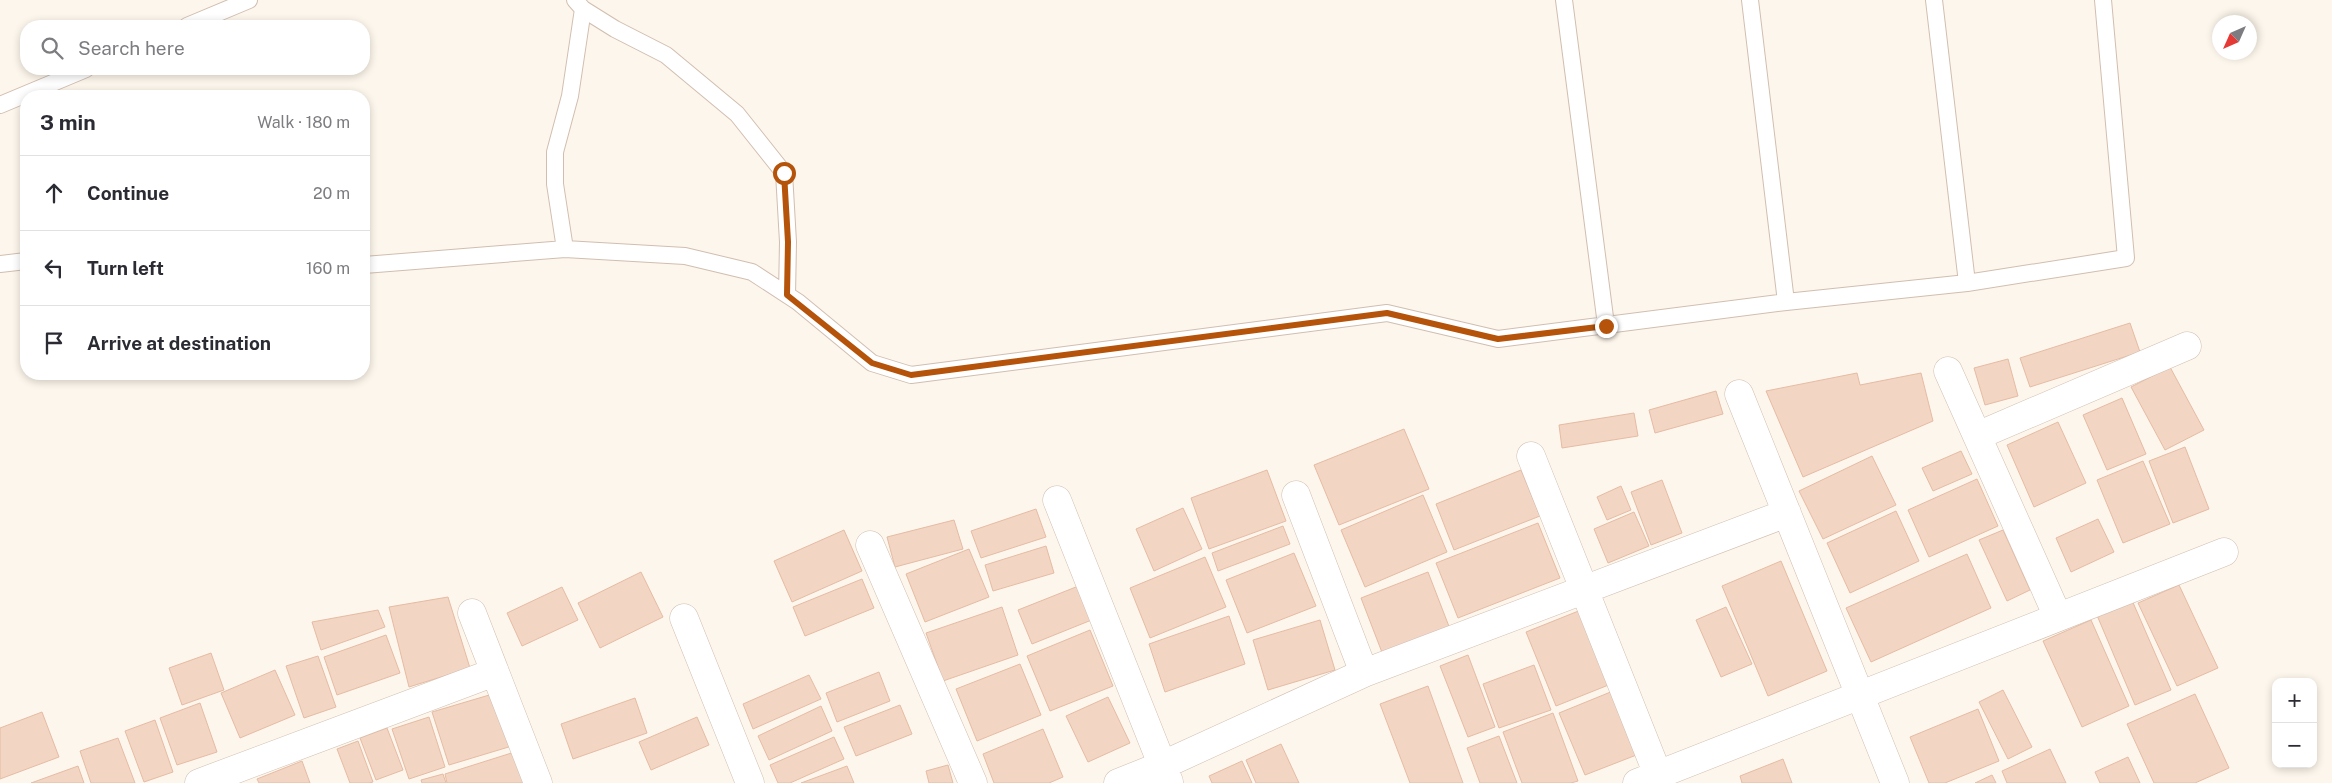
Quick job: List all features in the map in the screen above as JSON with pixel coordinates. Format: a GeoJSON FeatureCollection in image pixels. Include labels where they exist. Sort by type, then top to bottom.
{"type":"FeatureCollection","features":[{"type":"Feature","properties":{"kind":"street"},"geometry":{"type":"LineString","coordinates":[[1977,436],[2187,346]]}},
{"type":"Feature","properties":{"kind":"street"},"geometry":{"type":"LineString","coordinates":[[1948,371],[2058,617]]}},
{"type":"Feature","properties":{"kind":"street"},"geometry":{"type":"LineString","coordinates":[[1739,394],[1895,783]]}},
{"type":"Feature","properties":{"kind":"street"},"geometry":{"type":"LineString","coordinates":[[1531,456],[1584,588],[1648,779],[2224,552]]}},
{"type":"Feature","properties":{"kind":"street"},"geometry":{"type":"LineString","coordinates":[[1296,495],[1364,673]]}},
{"type":"Feature","properties":{"kind":"street"},"geometry":{"type":"LineString","coordinates":[[1056,500],[1166,774]]}},
{"type":"Feature","properties":{"kind":"street"},"geometry":{"type":"LineString","coordinates":[[1118,783],[1166,774],[1364,673],[1584,588],[1787,513]]}},
{"type":"Feature","properties":{"kind":"street"},"geometry":{"type":"LineString","coordinates":[[870,545],[973,783]]}},
{"type":"Feature","properties":{"kind":"street"},"geometry":{"type":"LineString","coordinates":[[472,613],[538,783]]}},
{"type":"Feature","properties":{"kind":"street"},"geometry":{"type":"LineString","coordinates":[[684,618],[750,783]]}},
{"type":"Feature","properties":{"kind":"street"},"geometry":{"type":"LineString","coordinates":[[199,783],[495,672]]}},
{"type":"Feature","properties":{"kind":"lane"},"geometry":{"type":"LineString","coordinates":[[201,20],[249,0]]}},
{"type":"Feature","properties":{"kind":"lane"},"geometry":{"type":"LineString","coordinates":[[1564,0],[1606,326]]}},
{"type":"Feature","properties":{"kind":"lane"},"geometry":{"type":"LineString","coordinates":[[1750,0],[1786,302]]}},
{"type":"Feature","properties":{"kind":"lane"},"geometry":{"type":"LineString","coordinates":[[1934,0],[1967,283]]}},
{"type":"Feature","properties":{"kind":"lane"},"geometry":{"type":"LineString","coordinates":[[370,265],[565,249],[685,256],[752,272],[787,295],[872,363],[911,375],[1387,313],[1498,339],[1786,302],[1967,283],[2126,258],[2103,0]]}},
{"type":"Feature","properties":{"kind":"lane"},"geometry":{"type":"LineString","coordinates":[[565,249],[555,184],[555,152],[570,96],[579,5],[615,29],[666,55],[736,114],[784,173],[788,242],[787,295]]}},
{"type":"Feature","properties":{"kind":"lane"},"geometry":{"type":"LineString","coordinates":[[36,90],[72,75]]}},
{"type":"Feature","properties":{"kind":"lane"},"geometry":{"type":"LineString","coordinates":[[0,105],[20,97]]}},
{"type":"Feature","properties":{"kind":"lane"},"geometry":{"type":"LineString","coordinates":[[0,264],[20,262]]}},
{"type":"Feature","properties":{"kind":"building"},"geometry":{"type":"Polygon","coordinates":[[[2130,323],[2140,352],[2030,387],[2020,358],[2130,323]]]}},
{"type":"Feature","properties":{"kind":"building"},"geometry":{"type":"Polygon","coordinates":[[[2008,359],[2018,396],[1985,405],[1974,368],[2008,359]]]}},
{"type":"Feature","properties":{"kind":"building"},"geometry":{"type":"Polygon","coordinates":[[[2170,367],[2204,430],[2165,450],[2131,387],[2170,367]]]}},
{"type":"Feature","properties":{"kind":"building"},"geometry":{"type":"Polygon","coordinates":[[[1857,373],[1860,385],[1921,373],[1933,421],[1803,477],[1766,391],[1857,373]]]}},
{"type":"Feature","properties":{"kind":"building"},"geometry":{"type":"Polygon","coordinates":[[[1716,391],[1723,414],[1655,433],[1649,410],[1716,391]]]}},
{"type":"Feature","properties":{"kind":"building"},"geometry":{"type":"Polygon","coordinates":[[[2122,398],[2146,454],[2107,470],[2083,415],[2122,398]]]}},
{"type":"Feature","properties":{"kind":"building"},"geometry":{"type":"Polygon","coordinates":[[[1634,413],[1638,436],[1562,448],[1559,425],[1634,413]]]}},
{"type":"Feature","properties":{"kind":"building"},"geometry":{"type":"Polygon","coordinates":[[[2058,422],[2086,483],[2034,507],[2007,445],[2058,422]]]}},
{"type":"Feature","properties":{"kind":"building"},"geometry":{"type":"Polygon","coordinates":[[[1404,429],[1429,489],[1339,525],[1314,465],[1404,429]]]}},
{"type":"Feature","properties":{"kind":"building"},"geometry":{"type":"Polygon","coordinates":[[[2185,447],[2209,509],[2173,523],[2149,461],[2185,447]]]}},
{"type":"Feature","properties":{"kind":"building"},"geometry":{"type":"Polygon","coordinates":[[[1961,451],[1972,474],[1933,491],[1922,468],[1961,451]]]}},
{"type":"Feature","properties":{"kind":"building"},"geometry":{"type":"Polygon","coordinates":[[[1872,456],[1896,505],[1823,539],[1799,491],[1872,456]]]}},
{"type":"Feature","properties":{"kind":"building"},"geometry":{"type":"Polygon","coordinates":[[[2143,461],[2170,524],[2123,543],[2097,480],[2143,461]]]}},
{"type":"Feature","properties":{"kind":"building"},"geometry":{"type":"Polygon","coordinates":[[[1267,470],[1286,521],[1209,549],[1191,498],[1267,470]]]}},
{"type":"Feature","properties":{"kind":"building"},"geometry":{"type":"Polygon","coordinates":[[[1521,470],[1540,516],[1454,550],[1436,504],[1521,470]]]}},
{"type":"Feature","properties":{"kind":"building"},"geometry":{"type":"Polygon","coordinates":[[[1977,479],[1998,526],[1929,557],[1908,510],[1977,479]]]}},
{"type":"Feature","properties":{"kind":"building"},"geometry":{"type":"Polygon","coordinates":[[[1662,480],[1682,533],[1651,545],[1631,492],[1662,480]]]}},
{"type":"Feature","properties":{"kind":"building"},"geometry":{"type":"Polygon","coordinates":[[[1621,486],[1631,510],[1607,520],[1597,497],[1621,486]]]}},
{"type":"Feature","properties":{"kind":"building"},"geometry":{"type":"Polygon","coordinates":[[[1423,495],[1447,552],[1365,587],[1341,530],[1423,495]]]}},
{"type":"Feature","properties":{"kind":"building"},"geometry":{"type":"Polygon","coordinates":[[[1183,508],[1202,549],[1154,571],[1136,529],[1183,508]]]}},
{"type":"Feature","properties":{"kind":"building"},"geometry":{"type":"Polygon","coordinates":[[[1036,509],[1046,537],[981,558],[971,531],[1036,509]]]}},
{"type":"Feature","properties":{"kind":"building"},"geometry":{"type":"Polygon","coordinates":[[[1896,511],[1919,561],[1850,593],[1827,543],[1896,511]]]}},
{"type":"Feature","properties":{"kind":"building"},"geometry":{"type":"Polygon","coordinates":[[[1634,512],[1649,546],[1608,563],[1594,529],[1634,512]]]}},
{"type":"Feature","properties":{"kind":"building"},"geometry":{"type":"Polygon","coordinates":[[[2098,519],[2114,552],[2071,572],[2056,538],[2098,519]]]}},
{"type":"Feature","properties":{"kind":"building"},"geometry":{"type":"Polygon","coordinates":[[[954,520],[963,549],[895,567],[887,537],[954,520]]]}},
{"type":"Feature","properties":{"kind":"building"},"geometry":{"type":"Polygon","coordinates":[[[1538,523],[1560,578],[1458,618],[1436,563],[1538,523]]]}},
{"type":"Feature","properties":{"kind":"building"},"geometry":{"type":"Polygon","coordinates":[[[1283,526],[1290,544],[1218,571],[1212,553],[1283,526]]]}},
{"type":"Feature","properties":{"kind":"building"},"geometry":{"type":"Polygon","coordinates":[[[844,530],[862,571],[792,602],[774,561],[844,530]]]}},
{"type":"Feature","properties":{"kind":"building"},"geometry":{"type":"Polygon","coordinates":[[[2003,530],[2030,590],[2007,601],[1979,540],[2003,530]]]}},
{"type":"Feature","properties":{"kind":"building"},"geometry":{"type":"Polygon","coordinates":[[[1046,546],[1054,573],[993,591],[985,565],[1046,546]]]}},
{"type":"Feature","properties":{"kind":"building"},"geometry":{"type":"Polygon","coordinates":[[[969,549],[989,597],[925,622],[906,574],[969,549]]]}},
{"type":"Feature","properties":{"kind":"building"},"geometry":{"type":"Polygon","coordinates":[[[1294,553],[1316,606],[1247,633],[1226,580],[1294,553]]]}},
{"type":"Feature","properties":{"kind":"building"},"geometry":{"type":"Polygon","coordinates":[[[1967,554],[1991,608],[1871,662],[1846,608],[1967,554]]]}},
{"type":"Feature","properties":{"kind":"building"},"geometry":{"type":"Polygon","coordinates":[[[1205,557],[1226,607],[1150,638],[1130,588],[1205,557]]]}},
{"type":"Feature","properties":{"kind":"building"},"geometry":{"type":"Polygon","coordinates":[[[1781,561],[1827,671],[1768,696],[1722,586],[1781,561]]]}},
{"type":"Feature","properties":{"kind":"building"},"geometry":{"type":"Polygon","coordinates":[[[641,572],[663,617],[600,648],[578,603],[641,572]]]}},
{"type":"Feature","properties":{"kind":"building"},"geometry":{"type":"Polygon","coordinates":[[[1428,572],[1450,629],[1383,655],[1361,598],[1428,572]]]}},
{"type":"Feature","properties":{"kind":"building"},"geometry":{"type":"Polygon","coordinates":[[[862,579],[874,608],[805,636],[793,607],[862,579]]]}},
{"type":"Feature","properties":{"kind":"building"},"geometry":{"type":"Polygon","coordinates":[[[1086,583],[1099,617],[1032,644],[1018,610],[1086,583]]]}},
{"type":"Feature","properties":{"kind":"building"},"geometry":{"type":"Polygon","coordinates":[[[2179,585],[2218,668],[2177,686],[2138,603],[2179,585]]]}},
{"type":"Feature","properties":{"kind":"building"},"geometry":{"type":"Polygon","coordinates":[[[562,587],[578,620],[522,646],[507,613],[562,587]]]}},
{"type":"Feature","properties":{"kind":"building"},"geometry":{"type":"Polygon","coordinates":[[[448,597],[470,668],[409,687],[389,607],[448,597]]]}},
{"type":"Feature","properties":{"kind":"building"},"geometry":{"type":"Polygon","coordinates":[[[2131,598],[2171,690],[2135,705],[2096,613],[2131,598]]]}},
{"type":"Feature","properties":{"kind":"building"},"geometry":{"type":"Polygon","coordinates":[[[1002,607],[1018,655],[943,681],[926,633],[1002,607]]]}},
{"type":"Feature","properties":{"kind":"building"},"geometry":{"type":"Polygon","coordinates":[[[1726,607],[1752,664],[1721,677],[1696,620],[1726,607]]]}},
{"type":"Feature","properties":{"kind":"building"},"geometry":{"type":"Polygon","coordinates":[[[378,610],[385,627],[321,650],[312,622],[378,610]]]}},
{"type":"Feature","properties":{"kind":"building"},"geometry":{"type":"Polygon","coordinates":[[[1581,610],[1611,684],[1556,706],[1526,632],[1581,610]]]}},
{"type":"Feature","properties":{"kind":"building"},"geometry":{"type":"Polygon","coordinates":[[[1229,616],[1245,664],[1165,692],[1149,644],[1229,616]]]}},
{"type":"Feature","properties":{"kind":"building"},"geometry":{"type":"Polygon","coordinates":[[[1320,620],[1335,670],[1268,690],[1253,640],[1320,620]]]}},
{"type":"Feature","properties":{"kind":"building"},"geometry":{"type":"Polygon","coordinates":[[[2091,620],[2129,706],[2082,727],[2043,641],[2091,620]]]}},
{"type":"Feature","properties":{"kind":"building"},"geometry":{"type":"Polygon","coordinates":[[[1090,630],[1113,686],[1050,711],[1027,656],[1090,630]]]}},
{"type":"Feature","properties":{"kind":"building"},"geometry":{"type":"Polygon","coordinates":[[[386,635],[400,673],[337,695],[324,657],[386,635]]]}},
{"type":"Feature","properties":{"kind":"building"},"geometry":{"type":"Polygon","coordinates":[[[211,653],[224,690],[182,705],[169,668],[211,653]]]}},
{"type":"Feature","properties":{"kind":"building"},"geometry":{"type":"Polygon","coordinates":[[[1468,655],[1495,727],[1468,737],[1440,666],[1468,655]]]}},
{"type":"Feature","properties":{"kind":"building"},"geometry":{"type":"Polygon","coordinates":[[[318,656],[336,707],[304,718],[286,666],[318,656]]]}},
{"type":"Feature","properties":{"kind":"building"},"geometry":{"type":"Polygon","coordinates":[[[1020,664],[1041,715],[977,741],[956,689],[1020,664]]]}},
{"type":"Feature","properties":{"kind":"building"},"geometry":{"type":"Polygon","coordinates":[[[1534,665],[1551,710],[1499,728],[1483,684],[1534,665]]]}},
{"type":"Feature","properties":{"kind":"building"},"geometry":{"type":"Polygon","coordinates":[[[275,670],[295,715],[240,738],[221,693],[275,670]]]}},
{"type":"Feature","properties":{"kind":"building"},"geometry":{"type":"Polygon","coordinates":[[[879,672],[890,701],[837,722],[826,693],[879,672]]]}},
{"type":"Feature","properties":{"kind":"building"},"geometry":{"type":"Polygon","coordinates":[[[809,675],[821,699],[753,729],[743,704],[809,675]]]}},
{"type":"Feature","properties":{"kind":"building"},"geometry":{"type":"Polygon","coordinates":[[[1428,686],[1463,783],[1410,783],[1380,704],[1428,686]]]}},
{"type":"Feature","properties":{"kind":"building"},"geometry":{"type":"Polygon","coordinates":[[[2003,690],[2032,747],[2008,759],[1979,702],[2003,690]]]}},
{"type":"Feature","properties":{"kind":"building"},"geometry":{"type":"Polygon","coordinates":[[[1613,691],[1639,754],[1585,775],[1559,713],[1613,691]]]}},
{"type":"Feature","properties":{"kind":"building"},"geometry":{"type":"Polygon","coordinates":[[[496,693],[512,746],[449,765],[432,712],[496,693]]]}},
{"type":"Feature","properties":{"kind":"building"},"geometry":{"type":"Polygon","coordinates":[[[2195,694],[2229,768],[2195,783],[2154,783],[2127,724],[2195,694]]]}},
{"type":"Feature","properties":{"kind":"building"},"geometry":{"type":"Polygon","coordinates":[[[1108,697],[1130,743],[1088,762],[1066,716],[1108,697]]]}},
{"type":"Feature","properties":{"kind":"building"},"geometry":{"type":"Polygon","coordinates":[[[635,698],[647,733],[573,759],[561,724],[635,698]]]}},
{"type":"Feature","properties":{"kind":"building"},"geometry":{"type":"Polygon","coordinates":[[[200,703],[217,752],[177,765],[160,718],[200,703]]]}},
{"type":"Feature","properties":{"kind":"building"},"geometry":{"type":"Polygon","coordinates":[[[900,705],[912,734],[856,756],[844,727],[900,705]]]}},
{"type":"Feature","properties":{"kind":"building"},"geometry":{"type":"Polygon","coordinates":[[[821,706],[832,731],[769,760],[758,736],[821,706]]]}},
{"type":"Feature","properties":{"kind":"building"},"geometry":{"type":"Polygon","coordinates":[[[1978,709],[1999,761],[1945,783],[1929,783],[1910,737],[1978,709]]]}},
{"type":"Feature","properties":{"kind":"building"},"geometry":{"type":"Polygon","coordinates":[[[42,712],[59,757],[0,779],[0,728],[42,712]]]}},
{"type":"Feature","properties":{"kind":"building"},"geometry":{"type":"Polygon","coordinates":[[[1553,713],[1578,781],[1571,783],[1522,783],[1503,732],[1553,713]]]}},
{"type":"Feature","properties":{"kind":"building"},"geometry":{"type":"Polygon","coordinates":[[[429,717],[445,767],[409,779],[392,729],[429,717]]]}},
{"type":"Feature","properties":{"kind":"building"},"geometry":{"type":"Polygon","coordinates":[[[697,717],[709,745],[651,770],[639,742],[697,717]]]}},
{"type":"Feature","properties":{"kind":"building"},"geometry":{"type":"Polygon","coordinates":[[[155,720],[173,772],[144,782],[125,731],[155,720]]]}},
{"type":"Feature","properties":{"kind":"building"},"geometry":{"type":"Polygon","coordinates":[[[387,728],[403,770],[376,780],[360,738],[387,728]]]}},
{"type":"Feature","properties":{"kind":"building"},"geometry":{"type":"Polygon","coordinates":[[[1043,729],[1063,777],[1049,783],[994,783],[983,754],[1043,729]]]}},
{"type":"Feature","properties":{"kind":"building"},"geometry":{"type":"Polygon","coordinates":[[[1499,736],[1517,783],[1480,783],[1467,748],[1499,736]]]}},
{"type":"Feature","properties":{"kind":"building"},"geometry":{"type":"Polygon","coordinates":[[[834,737],[844,759],[790,783],[778,783],[770,765],[834,737]]]}},
{"type":"Feature","properties":{"kind":"building"},"geometry":{"type":"Polygon","coordinates":[[[118,738],[135,783],[91,783],[80,751],[118,738]]]}},
{"type":"Feature","properties":{"kind":"building"},"geometry":{"type":"Polygon","coordinates":[[[358,741],[373,782],[350,783],[337,749],[358,741]]]}},
{"type":"Feature","properties":{"kind":"building"},"geometry":{"type":"Polygon","coordinates":[[[1281,744],[1299,783],[1256,783],[1246,760],[1281,744]]]}},
{"type":"Feature","properties":{"kind":"building"},"geometry":{"type":"Polygon","coordinates":[[[2050,749],[2066,783],[2007,783],[2002,771],[2050,749]]]}},
{"type":"Feature","properties":{"kind":"building"},"geometry":{"type":"Polygon","coordinates":[[[521,750],[531,783],[447,783],[445,774],[521,750]]]}},
{"type":"Feature","properties":{"kind":"building"},"geometry":{"type":"Polygon","coordinates":[[[2128,757],[2140,783],[2100,783],[2095,772],[2128,757]]]}},
{"type":"Feature","properties":{"kind":"building"},"geometry":{"type":"Polygon","coordinates":[[[1783,759],[1792,783],[1742,783],[1740,776],[1783,759]]]}},
{"type":"Feature","properties":{"kind":"building"},"geometry":{"type":"Polygon","coordinates":[[[302,761],[310,783],[259,783],[257,779],[302,761]]]}},
{"type":"Feature","properties":{"kind":"building"},"geometry":{"type":"Polygon","coordinates":[[[1242,761],[1252,783],[1212,783],[1209,776],[1242,761]]]}},
{"type":"Feature","properties":{"kind":"building"},"geometry":{"type":"Polygon","coordinates":[[[948,765],[953,783],[929,783],[926,771],[948,765]]]}},
{"type":"Feature","properties":{"kind":"building"},"geometry":{"type":"Polygon","coordinates":[[[78,766],[84,783],[31,783],[78,766]]]}},
{"type":"Feature","properties":{"kind":"building"},"geometry":{"type":"Polygon","coordinates":[[[847,766],[854,783],[801,783],[847,766]]]}},
{"type":"Feature","properties":{"kind":"building"},"geometry":{"type":"Polygon","coordinates":[[[443,774],[446,783],[422,783],[421,780],[443,774]]]}},
{"type":"Feature","properties":{"kind":"building"},"geometry":{"type":"Polygon","coordinates":[[[1992,775],[1996,783],[1975,783],[1992,775]]]}},
{"type":"Feature","properties":{"kind":"route"},"geometry":{"type":"LineString","coordinates":[[784,173],[788,242],[787,295],[872,363],[911,375],[1387,313],[1498,339],[1606,326]]}}]}
